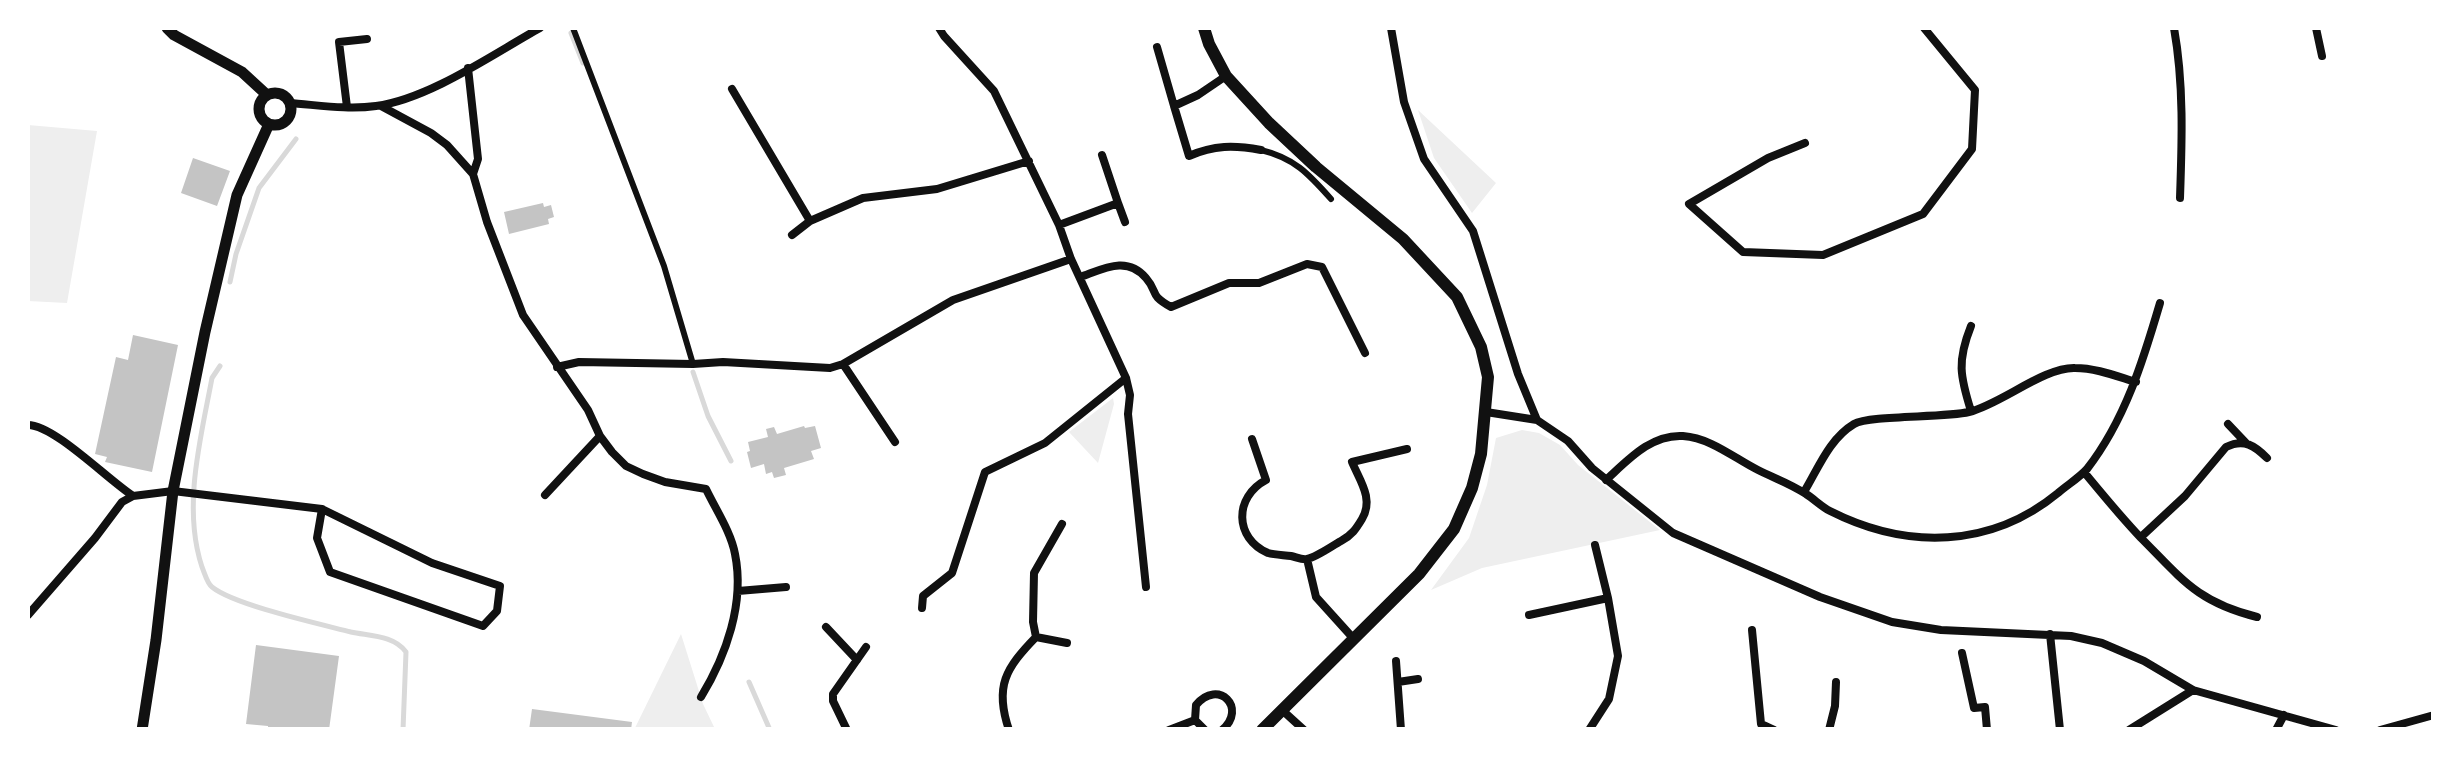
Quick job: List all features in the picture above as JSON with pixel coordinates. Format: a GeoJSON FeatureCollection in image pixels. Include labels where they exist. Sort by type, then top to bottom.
{"type":"FeatureCollection","features":[{"type":"Feature","properties":{"kind":"main road"},"geometry":{"type":"LineString","coordinates":[[167,28],[242,72],[267,95]]}},
{"type":"Feature","properties":{"kind":"main road"},"geometry":{"type":"LineString","coordinates":[[1204,28],[1226,76],[1269,123],[1316,168],[1403,238],[1457,296],[1481,347],[1488,377],[1481,454],[1472,488],[1454,529],[1419,574],[1262,730]]}},
{"type":"Feature","properties":{"kind":"main road"},"geometry":{"type":"LineString","coordinates":[[278,93],[289,103],[288,118],[279,124],[269,124],[261,117],[259,107],[267,95],[278,93]]}},
{"type":"Feature","properties":{"kind":"main road"},"geometry":{"type":"LineString","coordinates":[[142,730],[173,491],[234,202],[269,124]]}},
{"type":"Feature","properties":{"kind":"street"},"geometry":{"type":"LineString","coordinates":[[289,103],[381,106],[412,96],[540,28]]}},
{"type":"Feature","properties":{"kind":"street"},"geometry":{"type":"LineString","coordinates":[[573,28],[664,266],[693,364]]}},
{"type":"Feature","properties":{"kind":"street"},"geometry":{"type":"LineString","coordinates":[[939,28],[994,91],[1059,225],[1070,260],[1126,378],[1146,587]]}},
{"type":"Feature","properties":{"kind":"street"},"geometry":{"type":"LineString","coordinates":[[1391,28],[1404,102],[1424,158],[1473,231],[1518,374],[1537,420]]}},
{"type":"Feature","properties":{"kind":"street"},"geometry":{"type":"LineString","coordinates":[[1805,143],[1768,158],[1689,204],[1743,252],[1759,253],[1823,255],[1923,214],[1972,149],[1974,90],[1924,28]]}},
{"type":"Feature","properties":{"kind":"street"},"geometry":{"type":"LineString","coordinates":[[2174,28],[2183,120],[2180,198]]}},
{"type":"Feature","properties":{"kind":"street"},"geometry":{"type":"LineString","coordinates":[[2316,28],[2322,56]]}},
{"type":"Feature","properties":{"kind":"street"},"geometry":{"type":"LineString","coordinates":[[347,107],[339,42],[367,39]]}},
{"type":"Feature","properties":{"kind":"street"},"geometry":{"type":"LineString","coordinates":[[1157,47],[1189,156],[1230,145],[1281,155],[1306,171],[1331,198]]}},
{"type":"Feature","properties":{"kind":"street"},"geometry":{"type":"LineString","coordinates":[[468,68],[478,159],[473,174]]}},
{"type":"Feature","properties":{"kind":"street"},"geometry":{"type":"LineString","coordinates":[[1174,106],[1226,76]]}},
{"type":"Feature","properties":{"kind":"street"},"geometry":{"type":"LineString","coordinates":[[732,90],[810,221]]}},
{"type":"Feature","properties":{"kind":"street"},"geometry":{"type":"LineString","coordinates":[[381,106],[431,133],[473,174],[523,314],[588,410],[600,436],[626,466],[665,482],[706,489],[735,552],[738,592],[726,648],[701,697]]}},
{"type":"Feature","properties":{"kind":"street"},"geometry":{"type":"LineString","coordinates":[[1102,156],[1125,222]]}},
{"type":"Feature","properties":{"kind":"street"},"geometry":{"type":"LineString","coordinates":[[792,235],[810,221],[862,198],[937,189],[1029,161]]}},
{"type":"Feature","properties":{"kind":"street"},"geometry":{"type":"LineString","coordinates":[[1059,225],[1118,203]]}},
{"type":"Feature","properties":{"kind":"street"},"geometry":{"type":"LineString","coordinates":[[557,367],[579,362],[723,362],[821,368],[844,364],[953,300],[1070,260]]}},
{"type":"Feature","properties":{"kind":"street"},"geometry":{"type":"LineString","coordinates":[[1080,278],[1117,264],[1131,266],[1147,278],[1157,299],[1171,307],[1230,283],[1259,284],[1308,264],[1322,268],[1365,353]]}},
{"type":"Feature","properties":{"kind":"street"},"geometry":{"type":"LineString","coordinates":[[1606,480],[1657,440],[1681,436],[1706,441],[1804,492],[1829,511],[1872,528],[1921,540],[1969,535],[2004,526],[2036,511],[2084,472],[2109,436],[2136,382],[2160,303]]}},
{"type":"Feature","properties":{"kind":"street"},"geometry":{"type":"LineString","coordinates":[[1971,412],[1960,360],[1972,326]]}},
{"type":"Feature","properties":{"kind":"street"},"geometry":{"type":"LineString","coordinates":[[844,364],[894,442]]}},
{"type":"Feature","properties":{"kind":"street"},"geometry":{"type":"LineString","coordinates":[[1804,492],[1822,458],[1856,422],[1971,412],[2051,373],[2072,367],[2136,382]]}},
{"type":"Feature","properties":{"kind":"street"},"geometry":{"type":"LineString","coordinates":[[922,608],[923,596],[952,572],[985,472],[1046,443],[1126,378]]}},
{"type":"Feature","properties":{"kind":"street"},"geometry":{"type":"LineString","coordinates":[[1486,412],[1537,420],[1568,440],[1592,468],[1673,533],[1820,597],[1892,622],[1941,630],[2050,634],[2102,643],[2193,690],[2336,730]]}},
{"type":"Feature","properties":{"kind":"street"},"geometry":{"type":"LineString","coordinates":[[2228,424],[2246,443]]}},
{"type":"Feature","properties":{"kind":"street"},"geometry":{"type":"LineString","coordinates":[[28,426],[38,425],[50,432],[133,496]]}},
{"type":"Feature","properties":{"kind":"street"},"geometry":{"type":"LineString","coordinates":[[545,495],[600,436]]}},
{"type":"Feature","properties":{"kind":"street"},"geometry":{"type":"LineString","coordinates":[[1252,439],[1266,480],[1256,485],[1242,508],[1245,529],[1268,553],[1307,559],[1352,536],[1368,510],[1368,498],[1352,462],[1407,449]]}},
{"type":"Feature","properties":{"kind":"street"},"geometry":{"type":"LineString","coordinates":[[2140,537],[2177,505],[2226,447],[2246,443],[2268,458]]}},
{"type":"Feature","properties":{"kind":"street"},"geometry":{"type":"LineString","coordinates":[[2084,472],[2174,575],[2226,608],[2257,617]]}},
{"type":"Feature","properties":{"kind":"street"},"geometry":{"type":"LineString","coordinates":[[28,615],[122,502],[133,496],[173,491],[322,509],[432,563],[500,586],[497,611],[484,626],[330,572],[317,538],[322,509]]}},
{"type":"Feature","properties":{"kind":"street"},"geometry":{"type":"LineString","coordinates":[[1036,637],[1034,573],[1062,524]]}},
{"type":"Feature","properties":{"kind":"street"},"geometry":{"type":"LineString","coordinates":[[1589,730],[1609,699],[1618,656],[1595,544]]}},
{"type":"Feature","properties":{"kind":"street"},"geometry":{"type":"LineString","coordinates":[[1307,559],[1316,597],[1353,638]]}},
{"type":"Feature","properties":{"kind":"street"},"geometry":{"type":"LineString","coordinates":[[738,592],[786,588]]}},
{"type":"Feature","properties":{"kind":"street"},"geometry":{"type":"LineString","coordinates":[[1529,615],[1608,598]]}},
{"type":"Feature","properties":{"kind":"street"},"geometry":{"type":"LineString","coordinates":[[826,628],[858,660]]}},
{"type":"Feature","properties":{"kind":"street"},"geometry":{"type":"LineString","coordinates":[[1752,630],[1761,724],[1774,730]]}},
{"type":"Feature","properties":{"kind":"street"},"geometry":{"type":"LineString","coordinates":[[2050,634],[2060,730]]}},
{"type":"Feature","properties":{"kind":"street"},"geometry":{"type":"LineString","coordinates":[[1036,637],[1067,643]]}},
{"type":"Feature","properties":{"kind":"street"},"geometry":{"type":"LineString","coordinates":[[1009,730],[1002,707],[1006,672],[1036,637]]}},
{"type":"Feature","properties":{"kind":"street"},"geometry":{"type":"LineString","coordinates":[[847,730],[833,694],[866,648]]}},
{"type":"Feature","properties":{"kind":"street"},"geometry":{"type":"LineString","coordinates":[[1962,653],[1974,708],[1985,707],[1988,730]]}},
{"type":"Feature","properties":{"kind":"street"},"geometry":{"type":"LineString","coordinates":[[1396,661],[1401,730]]}},
{"type":"Feature","properties":{"kind":"street"},"geometry":{"type":"LineString","coordinates":[[1398,682],[1418,678]]}},
{"type":"Feature","properties":{"kind":"street"},"geometry":{"type":"LineString","coordinates":[[1829,730],[1836,682]]}},
{"type":"Feature","properties":{"kind":"street"},"geometry":{"type":"LineString","coordinates":[[2128,730],[2193,690]]}},
{"type":"Feature","properties":{"kind":"street"},"geometry":{"type":"LineString","coordinates":[[1205,730],[1195,720],[1194,710],[1199,700],[1210,694],[1222,695],[1232,710],[1230,723],[1222,730]]}},
{"type":"Feature","properties":{"kind":"street"},"geometry":{"type":"LineString","coordinates":[[1282,710],[1304,730]]}},
{"type":"Feature","properties":{"kind":"street"},"geometry":{"type":"LineString","coordinates":[[2276,730],[2284,715]]}},
{"type":"Feature","properties":{"kind":"street"},"geometry":{"type":"LineString","coordinates":[[2380,730],[2434,715]]}},
{"type":"Feature","properties":{"kind":"street"},"geometry":{"type":"LineString","coordinates":[[1169,730],[1195,720]]}},
{"type":"Feature","properties":{"kind":"shaded area"},"geometry":{"type":"Polygon","coordinates":[[[1418,110],[1496,183],[1472,213],[1434,158],[1418,110]]]}},
{"type":"Feature","properties":{"kind":"shaded area"},"geometry":{"type":"Polygon","coordinates":[[[28,125],[97,131],[67,303],[28,301],[28,125]]]}},
{"type":"Feature","properties":{"kind":"shaded area"},"geometry":{"type":"Polygon","coordinates":[[[1113,398],[1114,404],[1098,463],[1069,432],[1113,398]]]}},
{"type":"Feature","properties":{"kind":"shaded area"},"geometry":{"type":"Polygon","coordinates":[[[1522,430],[1539,433],[1560,445],[1578,465],[1660,530],[1482,568],[1431,590],[1469,538],[1487,485],[1496,438],[1522,430]]]}},
{"type":"Feature","properties":{"kind":"shaded area"},"geometry":{"type":"Polygon","coordinates":[[[681,634],[715,729],[634,730],[681,634]]]}},
{"type":"Feature","properties":{"kind":"building"},"geometry":{"type":"Polygon","coordinates":[[[193,158],[230,171],[217,206],[181,193],[193,158]]]}},
{"type":"Feature","properties":{"kind":"building"},"geometry":{"type":"Polygon","coordinates":[[[543,203],[544,207],[551,205],[554,217],[548,219],[549,224],[509,234],[504,212],[543,203]]]}},
{"type":"Feature","properties":{"kind":"building"},"geometry":{"type":"Polygon","coordinates":[[[133,335],[178,345],[152,472],[105,462],[107,457],[95,454],[116,357],[128,360],[133,335]]]}},
{"type":"Feature","properties":{"kind":"building"},"geometry":{"type":"Polygon","coordinates":[[[815,426],[821,448],[811,451],[814,459],[784,468],[786,475],[774,478],[772,472],[766,474],[764,464],[751,468],[748,442],[768,437],[766,429],[774,427],[777,434],[815,426]]]}},
{"type":"Feature","properties":{"kind":"building"},"geometry":{"type":"Polygon","coordinates":[[[256,645],[339,656],[329,730],[268,730],[268,726],[246,724],[256,645]]]}},
{"type":"Feature","properties":{"kind":"building"},"geometry":{"type":"Polygon","coordinates":[[[532,709],[632,722],[631,730],[529,730],[532,709]]]}},
{"type":"Feature","properties":{"kind":"waterway"},"geometry":{"type":"LineString","coordinates":[[571,33],[583,63]]}},
{"type":"Feature","properties":{"kind":"waterway"},"geometry":{"type":"LineString","coordinates":[[230,282],[259,188],[296,139]]}},
{"type":"Feature","properties":{"kind":"waterway"},"geometry":{"type":"LineString","coordinates":[[220,366],[212,378],[193,496],[196,544],[207,581],[223,594],[257,607],[381,637],[401,646],[406,652],[403,730]]}},
{"type":"Feature","properties":{"kind":"waterway"},"geometry":{"type":"LineString","coordinates":[[693,372],[708,416],[731,461]]}},
{"type":"Feature","properties":{"kind":"waterway"},"geometry":{"type":"LineString","coordinates":[[749,682],[770,730]]}}]}
